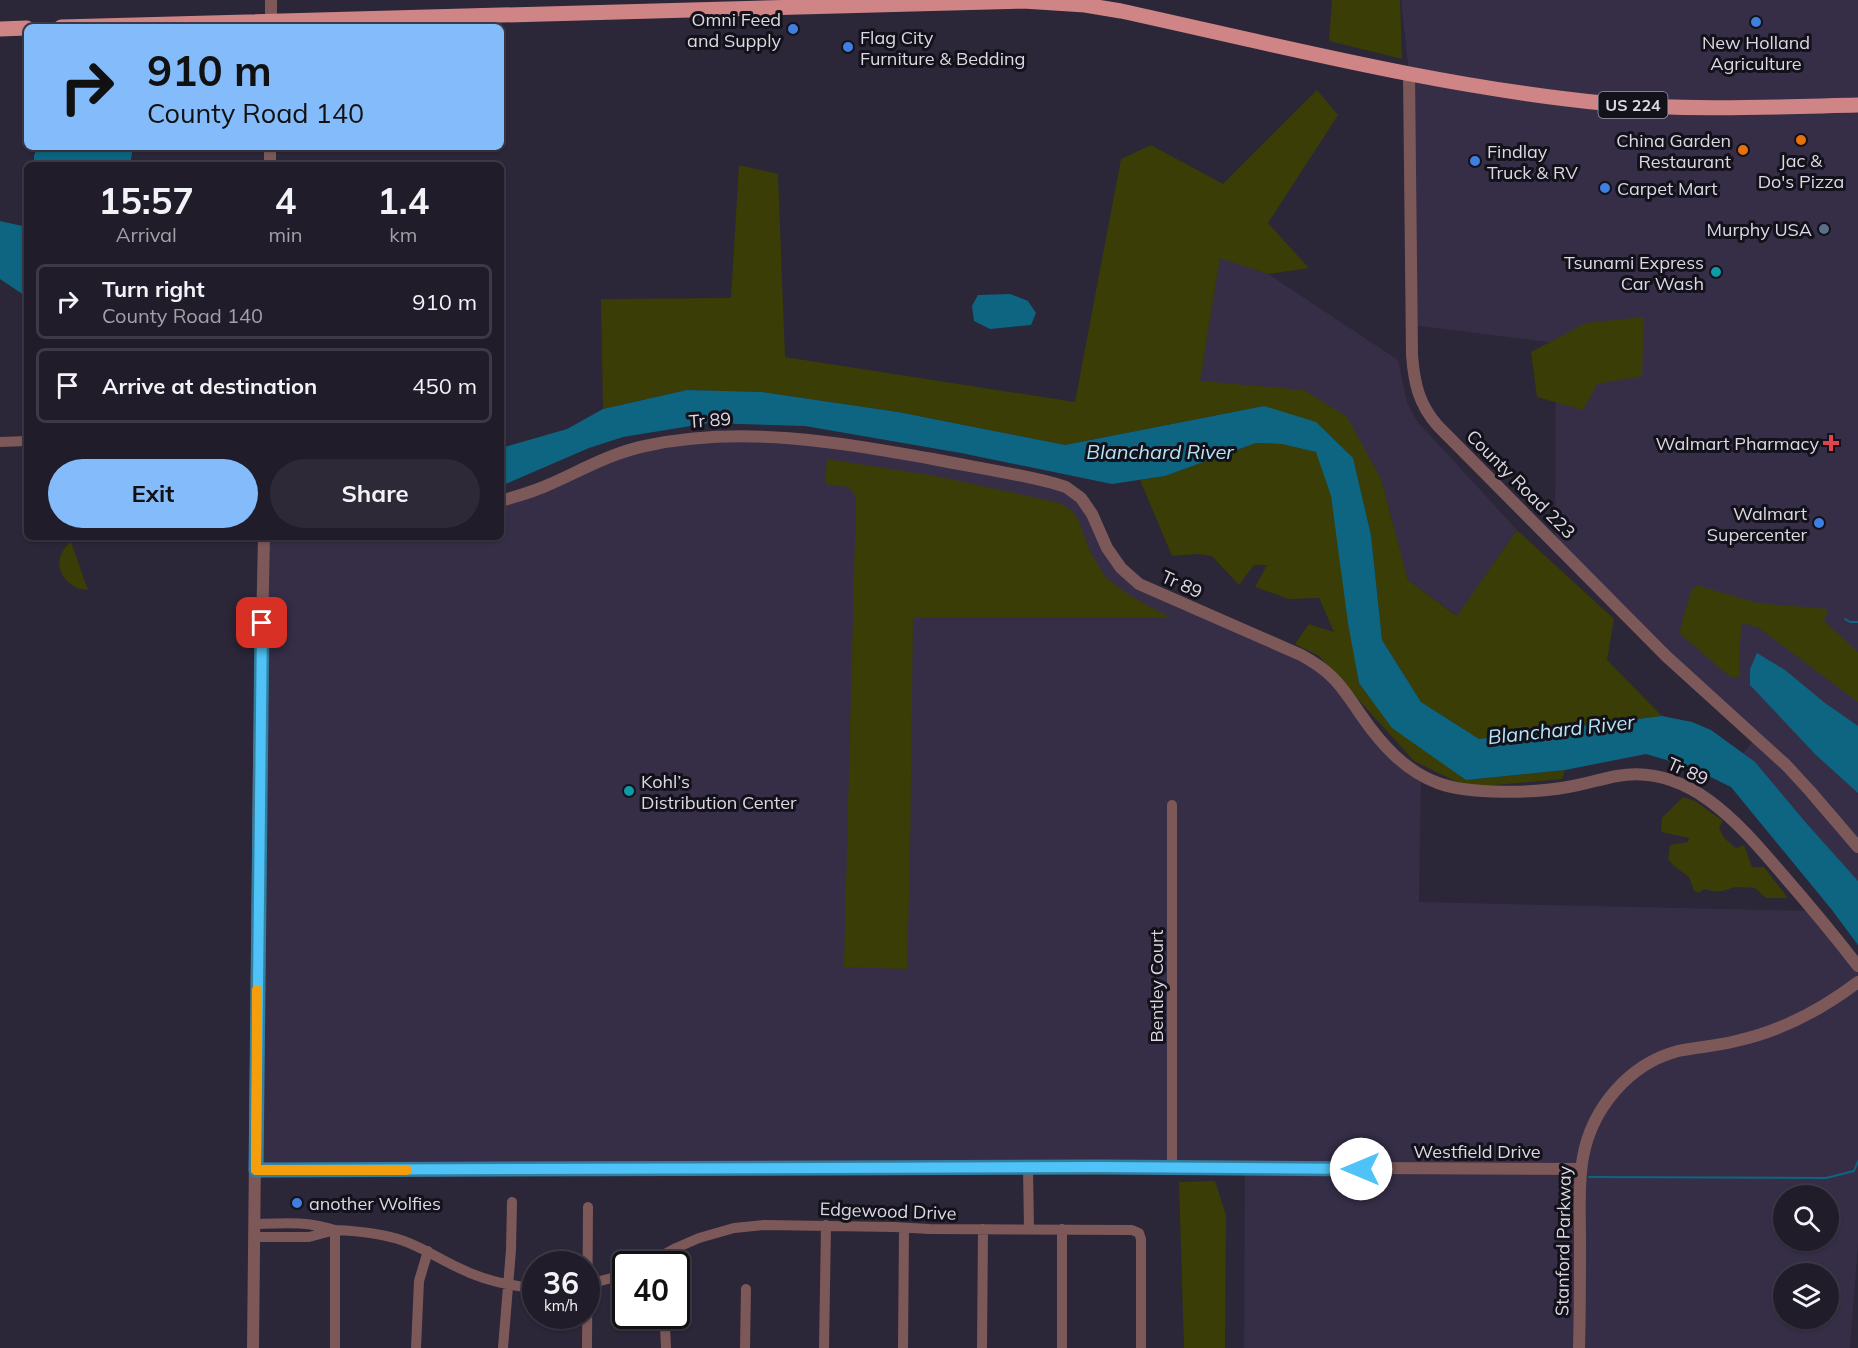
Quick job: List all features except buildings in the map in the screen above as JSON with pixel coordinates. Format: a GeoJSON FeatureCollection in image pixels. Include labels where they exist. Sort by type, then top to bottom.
{"type":"FeatureCollection","features":[{"type":"Feature","properties":{"kind":"main road","name":"US 224"},"geometry":{"type":"LineString","coordinates":[[271,24],[690,4],[1023,0],[1085,5],[1121,11],[1353,63],[1539,96],[1606,104],[1746,107],[1858,105]]}},
{"type":"Feature","properties":{"kind":"main road"},"geometry":{"type":"LineString","coordinates":[[0,29],[24,28]]}},
{"type":"Feature","properties":{"kind":"street"},"geometry":{"type":"LineString","coordinates":[[271,0],[271,24]]}},
{"type":"Feature","properties":{"kind":"street","name":"County Road 223"},"geometry":{"type":"LineString","coordinates":[[1409,74],[1412,355],[1416,385],[1426,412],[1666,656],[1786,765],[1858,847]]}},
{"type":"Feature","properties":{"kind":"street","name":"Tr 89"},"geometry":{"type":"LineString","coordinates":[[504,500],[642,447],[679,440],[742,436],[820,441],[875,448],[1066,487],[1081,498],[1092,514],[1107,548],[1121,568],[1130,576],[1156,592],[1317,664],[1344,690],[1385,745],[1410,769],[1421,775],[1452,788],[1488,791],[1566,788],[1634,774],[1653,775],[1674,781],[1703,796],[1733,820],[1754,842],[1858,966]]}},
{"type":"Feature","properties":{"kind":"street"},"geometry":{"type":"LineString","coordinates":[[0,442],[24,441]]}},
{"type":"Feature","properties":{"kind":"street"},"geometry":{"type":"LineString","coordinates":[[253,1348],[259,768],[264,540]]}},
{"type":"Feature","properties":{"kind":"street","name":"Bentley Court"},"geometry":{"type":"LineString","coordinates":[[1172,805],[1172,1167]]}},
{"type":"Feature","properties":{"kind":"street","name":"Stanford Parkway"},"geometry":{"type":"LineString","coordinates":[[1580,1348],[1581,1169],[1586,1145],[1600,1111],[1615,1091],[1643,1067],[1665,1055],[1771,1032],[1822,1007],[1858,982]]}},
{"type":"Feature","properties":{"kind":"street"},"geometry":{"type":"LineString","coordinates":[[1028,1167],[1029,1229]]}},
{"type":"Feature","properties":{"kind":"street","name":"Westfield Drive"},"geometry":{"type":"LineString","coordinates":[[256,1170],[1028,1167],[1581,1169]]}},
{"type":"Feature","properties":{"kind":"street"},"geometry":{"type":"LineString","coordinates":[[503,1348],[512,1250],[512,1202]]}},
{"type":"Feature","properties":{"kind":"street"},"geometry":{"type":"LineString","coordinates":[[587,1251],[588,1207]]}},
{"type":"Feature","properties":{"kind":"street"},"geometry":{"type":"LineString","coordinates":[[255,1224],[307,1223],[334,1230],[374,1233],[398,1239],[428,1251],[469,1273],[522,1286]]}},
{"type":"Feature","properties":{"kind":"street","name":"Edgewood Drive"},"geometry":{"type":"LineString","coordinates":[[672,1251],[693,1240],[734,1228],[765,1225],[983,1229],[1118,1228],[1137,1231],[1141,1239],[1141,1348]]}},
{"type":"Feature","properties":{"kind":"street"},"geometry":{"type":"LineString","coordinates":[[824,1348],[826,1226]]}},
{"type":"Feature","properties":{"kind":"street"},"geometry":{"type":"LineString","coordinates":[[903,1348],[904,1228]]}},
{"type":"Feature","properties":{"kind":"street"},"geometry":{"type":"LineString","coordinates":[[982,1348],[983,1229]]}},
{"type":"Feature","properties":{"kind":"street"},"geometry":{"type":"LineString","coordinates":[[1062,1229],[1062,1348]]}},
{"type":"Feature","properties":{"kind":"street"},"geometry":{"type":"LineString","coordinates":[[255,1237],[309,1237],[334,1230]]}},
{"type":"Feature","properties":{"kind":"street"},"geometry":{"type":"LineString","coordinates":[[334,1230],[334,1348]]}},
{"type":"Feature","properties":{"kind":"street"},"geometry":{"type":"LineString","coordinates":[[416,1348],[419,1281],[428,1251]]}},
{"type":"Feature","properties":{"kind":"street"},"geometry":{"type":"LineString","coordinates":[[745,1348],[746,1289]]}},
{"type":"Feature","properties":{"kind":"street"},"geometry":{"type":"LineString","coordinates":[[587,1329],[587,1348]]}},
{"type":"Feature","properties":{"kind":"street"},"geometry":{"type":"LineString","coordinates":[[665,1329],[666,1348]]}},
{"type":"Feature","properties":{"kind":"shaded area"},"geometry":{"type":"Polygon","coordinates":[[[1332,0],[1400,0],[1402,59],[1329,41],[1332,0]]]}},
{"type":"Feature","properties":{"kind":"shaded area"},"geometry":{"type":"Polygon","coordinates":[[[1401,0],[1858,0],[1858,912],[1732,766],[1756,738],[1555,545],[1556,343],[1412,325],[1409,74],[1401,0]]]}},
{"type":"Feature","properties":{"kind":"shaded area"},"geometry":{"type":"Polygon","coordinates":[[[1317,90],[1338,115],[1268,223],[1309,268],[1268,274],[1220,258],[1200,381],[1304,390],[1347,417],[1381,479],[1408,580],[1457,616],[1517,530],[1614,619],[1607,660],[1662,716],[1479,739],[1421,702],[1382,640],[1371,535],[1353,458],[1264,406],[1065,445],[898,412],[762,392],[687,390],[603,409],[601,299],[731,298],[739,165],[778,174],[785,357],[1075,402],[1121,159],[1151,145],[1223,184],[1317,90]]]}},
{"type":"Feature","properties":{"kind":"shaded area"},"geometry":{"type":"Polygon","coordinates":[[[1220,257],[1268,274],[1398,360],[1407,402],[1416,420],[1517,530],[1458,616],[1408,580],[1381,479],[1200,381],[1220,257]]]}},
{"type":"Feature","properties":{"kind":"shaded area"},"geometry":{"type":"Polygon","coordinates":[[[1644,317],[1642,376],[1597,384],[1583,410],[1537,397],[1531,352],[1586,323],[1644,317]]]}},
{"type":"Feature","properties":{"kind":"shaded area"},"geometry":{"type":"Polygon","coordinates":[[[706,437],[821,441],[1066,487],[1092,514],[1107,548],[1156,592],[1327,673],[1379,739],[1421,775],[1419,902],[1814,911],[1858,961],[1858,1244],[1850,1348],[1244,1348],[1245,1169],[256,1170],[264,540],[504,540],[504,500],[606,459],[706,437]]]}},
{"type":"Feature","properties":{"kind":"shaded area"},"geometry":{"type":"Polygon","coordinates":[[[1256,443],[1282,444],[1317,452],[1331,496],[1359,683],[1466,780],[1565,770],[1562,779],[1484,786],[1459,783],[1414,761],[1319,656],[1295,644],[1309,624],[1334,632],[1319,598],[1289,599],[1255,587],[1267,565],[1254,565],[1239,585],[1212,556],[1198,554],[1172,556],[1140,480],[1165,476],[1256,443]]]}},
{"type":"Feature","properties":{"kind":"shaded area"},"geometry":{"type":"Polygon","coordinates":[[[827,459],[936,476],[1060,503],[1072,511],[1078,519],[1090,551],[1106,578],[1132,597],[1169,617],[913,617],[907,969],[844,967],[856,496],[848,487],[825,484],[827,459]]]}},
{"type":"Feature","properties":{"kind":"shaded area"},"geometry":{"type":"Polygon","coordinates":[[[71,542],[88,590],[71,584],[61,572],[60,557],[71,542]]]}},
{"type":"Feature","properties":{"kind":"shaded area"},"geometry":{"type":"Polygon","coordinates":[[[1696,585],[1757,603],[1828,609],[1824,621],[1858,652],[1858,702],[1759,628],[1742,623],[1739,652],[1740,678],[1729,676],[1679,633],[1691,591],[1696,585]]]}},
{"type":"Feature","properties":{"kind":"shaded area"},"geometry":{"type":"Polygon","coordinates":[[[1683,797],[1695,801],[1723,821],[1719,827],[1724,838],[1736,848],[1744,845],[1752,867],[1764,867],[1788,898],[1766,898],[1755,888],[1735,888],[1717,892],[1704,889],[1699,893],[1694,891],[1689,877],[1668,859],[1670,845],[1688,842],[1689,838],[1661,832],[1662,818],[1683,797]]]}},
{"type":"Feature","properties":{"kind":"shaded area"},"geometry":{"type":"Polygon","coordinates":[[[1215,1181],[1226,1215],[1225,1348],[1184,1348],[1179,1182],[1215,1181]]]}},
{"type":"Feature","properties":{"kind":"water"},"geometry":{"type":"Polygon","coordinates":[[[36,150],[132,150],[130,162],[34,162],[36,150]]]}},
{"type":"Feature","properties":{"kind":"water"},"geometry":{"type":"Polygon","coordinates":[[[0,221],[24,226],[24,295],[0,279],[0,221]]]}},
{"type":"Feature","properties":{"kind":"water"},"geometry":{"type":"Polygon","coordinates":[[[1010,294],[1028,301],[1036,313],[1031,325],[990,329],[974,321],[972,306],[978,295],[1010,294]]]}},
{"type":"Feature","properties":{"kind":"water","name":"Blanchard River"},"geometry":{"type":"Polygon","coordinates":[[[687,390],[762,392],[898,412],[1065,445],[1264,406],[1316,422],[1353,458],[1371,535],[1382,640],[1421,702],[1479,739],[1662,716],[1692,722],[1711,730],[1755,762],[1858,881],[1858,945],[1731,787],[1690,767],[1646,754],[1565,770],[1466,780],[1392,728],[1359,683],[1348,623],[1331,496],[1316,452],[1282,444],[1256,443],[1165,476],[1112,484],[961,453],[805,426],[709,423],[623,437],[589,448],[504,485],[504,447],[567,429],[603,409],[687,390]]]}},
{"type":"Feature","properties":{"kind":"water"},"geometry":{"type":"Polygon","coordinates":[[[1757,653],[1785,670],[1825,703],[1858,726],[1858,793],[1816,755],[1750,685],[1750,669],[1757,653]]]}},
{"type":"Feature","properties":{"kind":"waterway"},"geometry":{"type":"LineString","coordinates":[[1845,619],[1858,622]]}},
{"type":"Feature","properties":{"kind":"waterway"},"geometry":{"type":"LineString","coordinates":[[1589,1177],[1826,1178],[1854,1171],[1858,1161]]}},
{"type":"Feature","properties":{"kind":"slow traffic"},"geometry":{"type":"LineString","coordinates":[[257,990],[256,1170],[407,1170]]}},
{"type":"Feature","properties":{"kind":"place","name":"New Holland Agriculture"},"geometry":{"type":"Point","coordinates":[1756,22]}},
{"type":"Feature","properties":{"kind":"place","name":"Omni Feed and Supply"},"geometry":{"type":"Point","coordinates":[793,29]}},
{"type":"Feature","properties":{"kind":"place","name":"Flag City Furniture & Bedding"},"geometry":{"type":"Point","coordinates":[848,47]}},
{"type":"Feature","properties":{"kind":"place","name":"Jac & Do's Pizza"},"geometry":{"type":"Point","coordinates":[1801,140]}},
{"type":"Feature","properties":{"kind":"place","name":"China Garden Restaurant"},"geometry":{"type":"Point","coordinates":[1743,150]}},
{"type":"Feature","properties":{"kind":"place","name":"Findlay Truck & RV"},"geometry":{"type":"Point","coordinates":[1475,161]}},
{"type":"Feature","properties":{"kind":"place","name":"Carpet Mart"},"geometry":{"type":"Point","coordinates":[1605,188]}},
{"type":"Feature","properties":{"kind":"place","name":"Murphy USA"},"geometry":{"type":"Point","coordinates":[1824,229]}},
{"type":"Feature","properties":{"kind":"place","name":"Tsunami Express Car Wash"},"geometry":{"type":"Point","coordinates":[1716,272]}},
{"type":"Feature","properties":{"kind":"place","name":"Walmart Pharmacy"},"geometry":{"type":"Point","coordinates":[1831,443]}},
{"type":"Feature","properties":{"kind":"place","name":"Walmart Supercenter"},"geometry":{"type":"Point","coordinates":[1819,523]}},
{"type":"Feature","properties":{"kind":"place","name":"Kohl’s Distribution Center"},"geometry":{"type":"Point","coordinates":[629,791]}},
{"type":"Feature","properties":{"kind":"place","name":"another Wolfies"},"geometry":{"type":"Point","coordinates":[297,1203]}},
{"type":"Feature","properties":{"kind":"route"},"geometry":{"type":"LineString","coordinates":[[262,623],[256,1170],[1100,1167],[1361,1169]]}}]}
